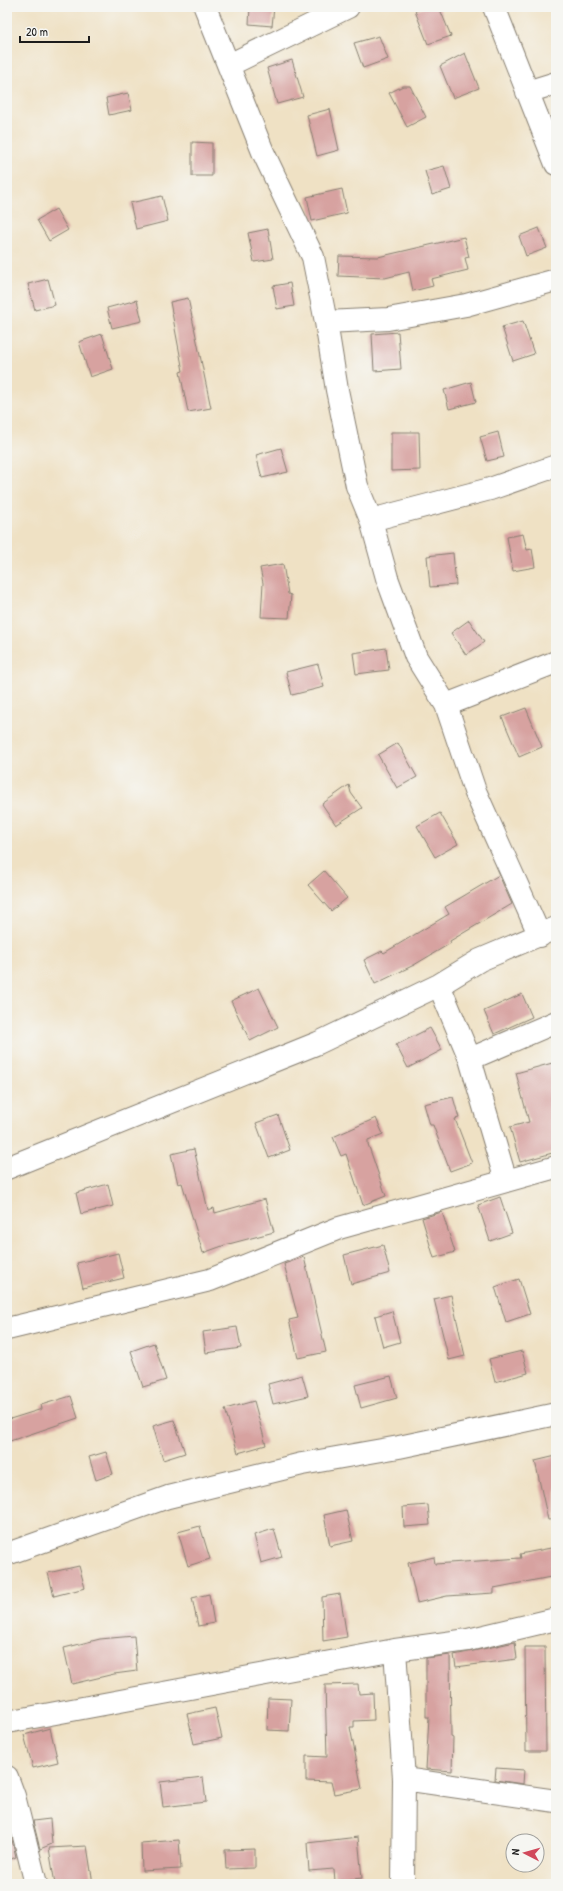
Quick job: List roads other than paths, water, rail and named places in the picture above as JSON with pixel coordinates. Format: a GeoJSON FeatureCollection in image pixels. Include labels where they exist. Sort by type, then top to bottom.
{"type":"FeatureCollection","features":[{"type":"Feature","properties":{"kind":"street"},"geometry":{"type":"LineString","coordinates":[[7,1168],[318,1043],[439,985],[480,960],[548,932],[475,791],[446,705],[416,657],[387,578],[371,520],[357,486],[337,390],[326,322],[313,257],[263,152],[205,7]]}},
{"type":"Feature","properties":{"kind":"street"},"geometry":{"type":"LineString","coordinates":[[229,65],[348,7]]}},
{"type":"Feature","properties":{"kind":"street"},"geometry":{"type":"LineString","coordinates":[[494,7],[526,92],[556,164]]}},
{"type":"Feature","properties":{"kind":"street"},"geometry":{"type":"LineString","coordinates":[[526,92],[556,83]]}},
{"type":"Feature","properties":{"kind":"street"},"geometry":{"type":"LineString","coordinates":[[326,322],[388,319],[466,305],[556,280]]}},
{"type":"Feature","properties":{"kind":"street"},"geometry":{"type":"LineString","coordinates":[[371,520],[490,489],[556,466]]}},
{"type":"Feature","properties":{"kind":"street"},"geometry":{"type":"LineString","coordinates":[[446,705],[556,662]]}},
{"type":"Feature","properties":{"kind":"street"},"geometry":{"type":"LineString","coordinates":[[439,985],[470,1058],[506,1181]]}},
{"type":"Feature","properties":{"kind":"street"},"geometry":{"type":"LineString","coordinates":[[470,1058],[556,1022]]}},
{"type":"Feature","properties":{"kind":"street"},"geometry":{"type":"LineString","coordinates":[[7,1329],[210,1280],[339,1228],[556,1167]]}},
{"type":"Feature","properties":{"kind":"street"},"geometry":{"type":"LineString","coordinates":[[7,1554],[168,1497],[302,1464],[399,1447],[556,1414]]}},
{"type":"Feature","properties":{"kind":"street"},"geometry":{"type":"LineString","coordinates":[[7,1722],[395,1650],[468,1640],[556,1619]]}},
{"type":"Feature","properties":{"kind":"street"},"geometry":{"type":"LineString","coordinates":[[395,1650],[404,1779],[403,1884]]}},
{"type":"Feature","properties":{"kind":"street"},"geometry":{"type":"LineString","coordinates":[[7,1777],[14,1796],[36,1884]]}},
{"type":"Feature","properties":{"kind":"street"},"geometry":{"type":"LineString","coordinates":[[404,1779],[556,1801]]}}]}
